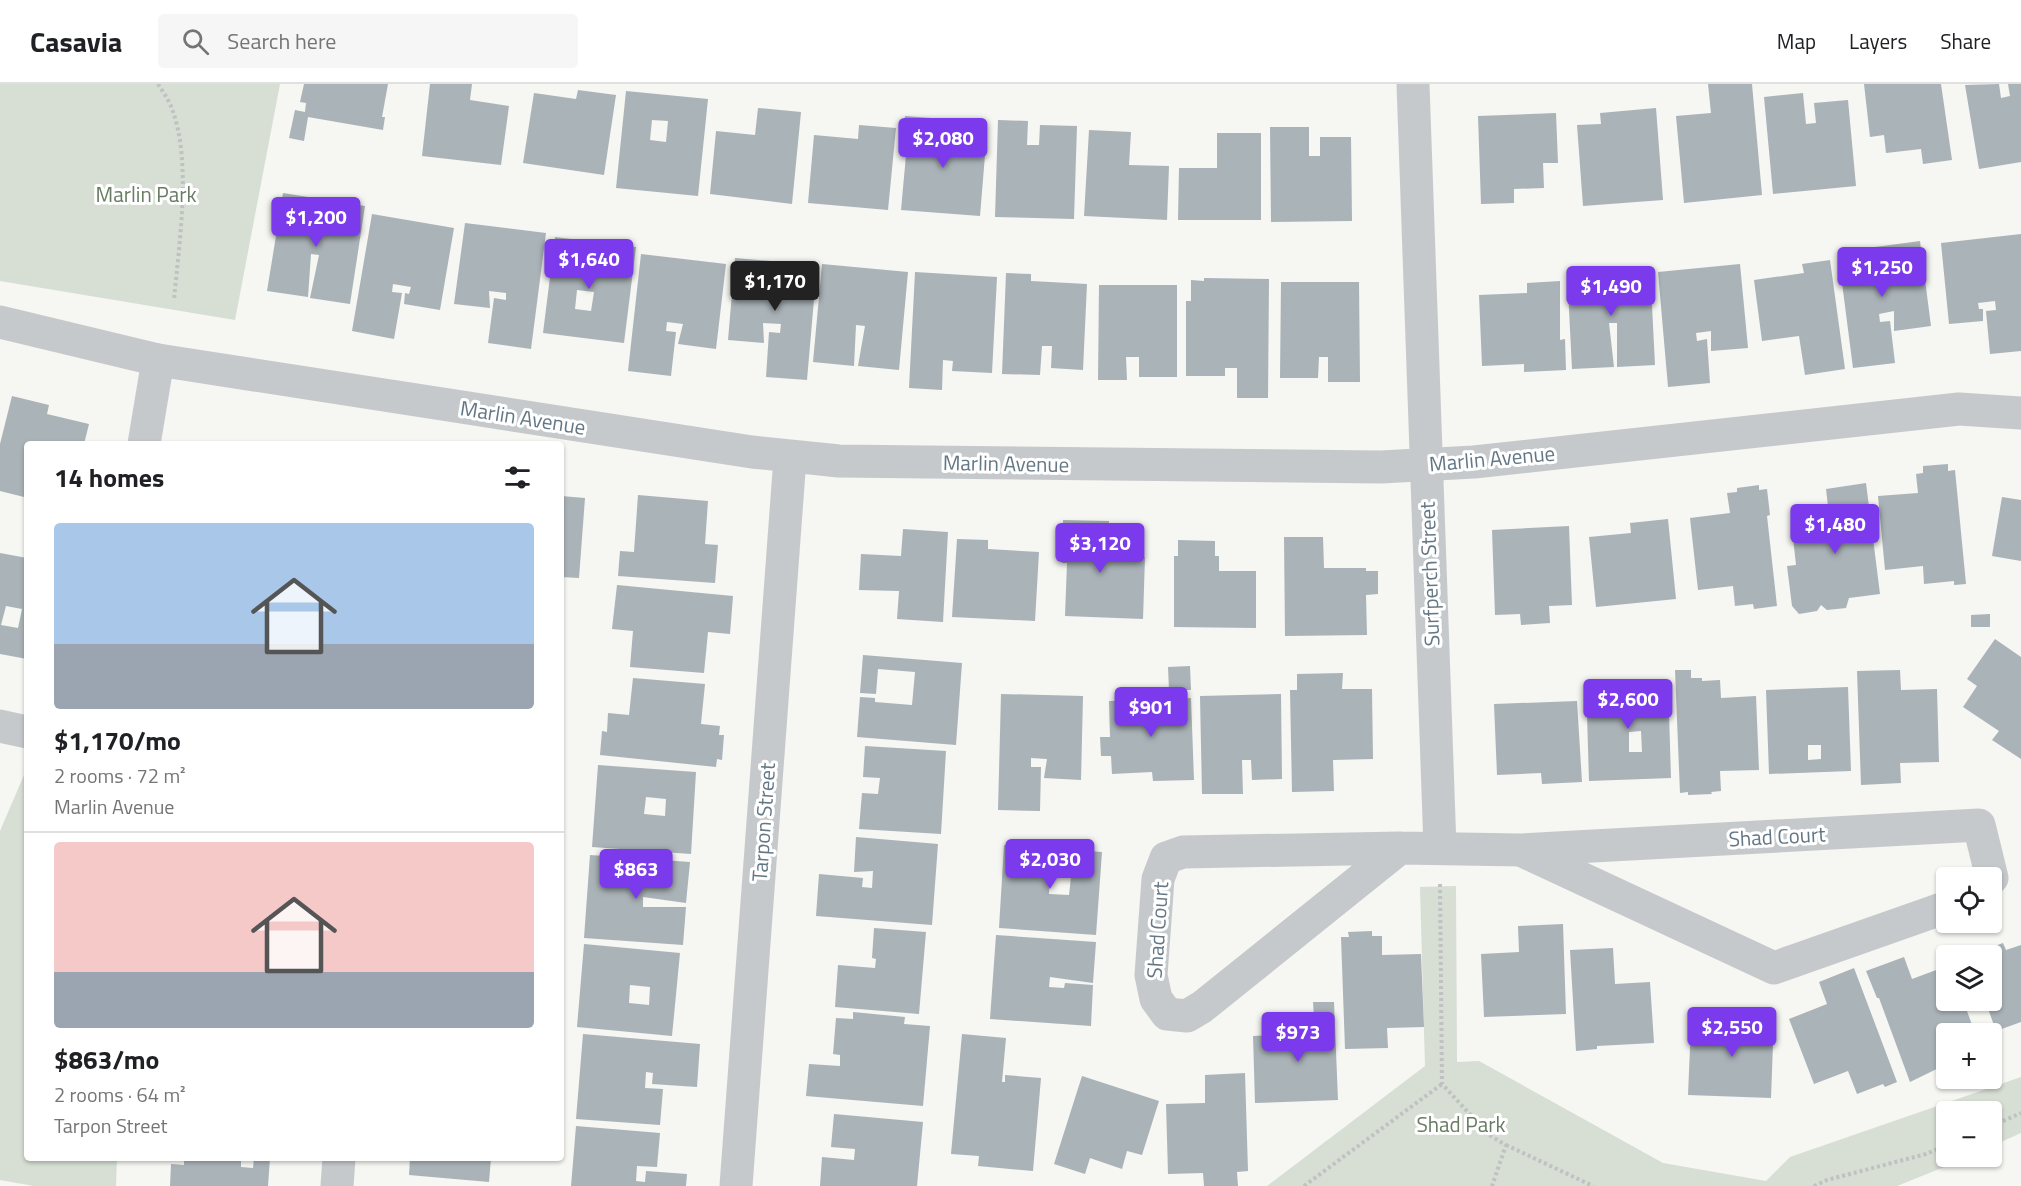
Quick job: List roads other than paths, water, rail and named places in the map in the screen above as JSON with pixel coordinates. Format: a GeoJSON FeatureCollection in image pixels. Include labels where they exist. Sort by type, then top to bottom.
{"type":"FeatureCollection","features":[{"type":"Feature","properties":{"kind":"street","name":"Surfperch Street"},"geometry":{"type":"LineString","coordinates":[[1413,84],[1440,848]]}},
{"type":"Feature","properties":{"kind":"street","name":"Marlin Avenue"},"geometry":{"type":"LineString","coordinates":[[0,322],[158,360],[790,458],[839,461],[1334,466],[1425,464],[1486,461],[1959,409],[2021,413]]}},
{"type":"Feature","properties":{"kind":"street"},"geometry":{"type":"LineString","coordinates":[[144,441],[158,360]]}},
{"type":"Feature","properties":{"kind":"street","name":"Tarpon Street"},"geometry":{"type":"LineString","coordinates":[[736,1186],[790,458]]}},
{"type":"Feature","properties":{"kind":"street"},"geometry":{"type":"LineString","coordinates":[[0,726],[24,731]]}},
{"type":"Feature","properties":{"kind":"street","name":"Shad Court"},"geometry":{"type":"LineString","coordinates":[[1400,849],[1202,1008],[1187,1016],[1167,1014],[1156,999],[1151,975],[1158,879],[1167,858],[1183,852],[1440,848],[1521,850],[1979,825],[1989,867]]}},
{"type":"Feature","properties":{"kind":"street","name":"Shad Court"},"geometry":{"type":"LineString","coordinates":[[1521,850],[1774,968],[1936,911]]}},
{"type":"Feature","properties":{"kind":"street"},"geometry":{"type":"LineString","coordinates":[[337,1186],[339,1161]]}},
{"type":"Feature","properties":{"kind":"park label","name":"Marlin Park"},"geometry":{"type":"Point","coordinates":[146,194]}},
{"type":"Feature","properties":{"kind":"park label","name":"Shad Park"},"geometry":{"type":"Point","coordinates":[1461,1124]}}]}
